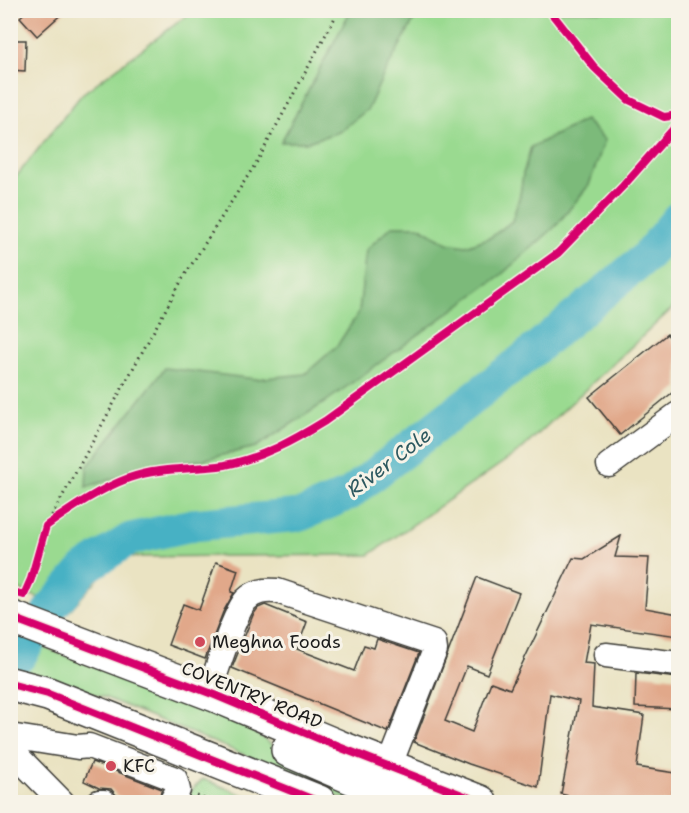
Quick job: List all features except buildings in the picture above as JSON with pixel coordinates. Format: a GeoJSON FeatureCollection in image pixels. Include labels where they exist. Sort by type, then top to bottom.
{"type":"FeatureCollection","features":[{"type":"Feature","properties":{"kind":"highway","name":"COVENTRY ROAD"},"geometry":{"type":"LineString","coordinates":[[15,618],[212,693],[389,767],[480,802]]}},
{"type":"Feature","properties":{"kind":"highway"},"geometry":{"type":"LineString","coordinates":[[13,684],[48,694],[319,802]]}},
{"type":"Feature","properties":{"kind":"highway"},"geometry":{"type":"LineString","coordinates":[[212,693],[287,750],[409,802]]}},
{"type":"Feature","properties":{"kind":"lane"},"geometry":{"type":"LineString","coordinates":[[609,465],[678,414]]}},
{"type":"Feature","properties":{"kind":"lane"},"geometry":{"type":"LineString","coordinates":[[212,693],[237,617],[246,600],[260,590],[277,591],[434,643],[435,650],[389,767]]}},
{"type":"Feature","properties":{"kind":"lane"},"geometry":{"type":"LineString","coordinates":[[606,655],[678,664]]}},
{"type":"Feature","properties":{"kind":"lane"},"geometry":{"type":"LineString","coordinates":[[10,736],[78,747],[89,746],[174,779],[178,790],[171,802]]}},
{"type":"Feature","properties":{"kind":"lane"},"geometry":{"type":"LineString","coordinates":[[10,749],[62,802]]}},
{"type":"Feature","properties":{"kind":"lane"},"geometry":{"type":"LineString","coordinates":[[99,802],[104,802]]}},
{"type":"Feature","properties":{"kind":"path"},"geometry":{"type":"LineString","coordinates":[[43,537],[46,526],[183,278],[258,160],[339,10]]}},
{"type":"Feature","properties":{"kind":"path"},"geometry":{"type":"LineString","coordinates":[[196,795],[212,802]]}},
{"type":"Feature","properties":{"kind":"green space"},"geometry":{"type":"Polygon","coordinates":[[[351,10],[419,11],[382,78],[368,109],[339,132],[307,142],[281,142],[351,10]]]}},
{"type":"Feature","properties":{"kind":"green space"},"geometry":{"type":"Polygon","coordinates":[[[193,11],[678,11],[678,303],[521,450],[369,555],[127,557],[111,564],[69,611],[11,586],[11,183],[82,94],[193,11]]]}},
{"type":"Feature","properties":{"kind":"green space"},"geometry":{"type":"Polygon","coordinates":[[[585,120],[605,140],[589,185],[556,226],[501,275],[324,403],[256,447],[202,460],[159,465],[86,487],[87,467],[165,368],[256,379],[305,374],[337,346],[359,312],[366,250],[392,226],[419,226],[447,243],[466,246],[491,237],[512,221],[531,147],[585,120]]]}},
{"type":"Feature","properties":{"kind":"green space"},"geometry":{"type":"Polygon","coordinates":[[[40,646],[203,708],[253,731],[281,751],[393,802],[351,802],[257,760],[106,698],[24,673],[40,646]]]}},
{"type":"Feature","properties":{"kind":"green space"},"geometry":{"type":"Polygon","coordinates":[[[203,779],[261,802],[180,802],[203,779]]]}},
{"type":"Feature","properties":{"kind":"waterway","name":"River Cole"},"geometry":{"type":"LineString","coordinates":[[10,664],[20,656],[49,610],[85,568],[130,539],[192,525],[301,515],[349,494],[522,360],[646,257],[678,218]]}},
{"type":"Feature","properties":{"kind":"cycle path"},"geometry":{"type":"LineString","coordinates":[[549,10],[594,67],[629,100],[664,117],[678,115]]}},
{"type":"Feature","properties":{"kind":"cycle path"},"geometry":{"type":"LineString","coordinates":[[10,591],[24,595],[31,579],[46,526],[96,493],[141,474],[213,467],[252,458],[325,421],[558,253],[623,186],[678,124]]}},
{"type":"Feature","properties":{"kind":"cycle path"},"geometry":{"type":"LineString","coordinates":[[10,617],[215,695],[480,802]]}},
{"type":"Feature","properties":{"kind":"cycle path"},"geometry":{"type":"LineString","coordinates":[[10,684],[48,694],[319,802]]}},
{"type":"Feature","properties":{"kind":"place","name":"Meghna Foods"},"geometry":{"type":"Point","coordinates":[200,642]}},
{"type":"Feature","properties":{"kind":"place","name":"KFC"},"geometry":{"type":"Point","coordinates":[111,766]}}]}
